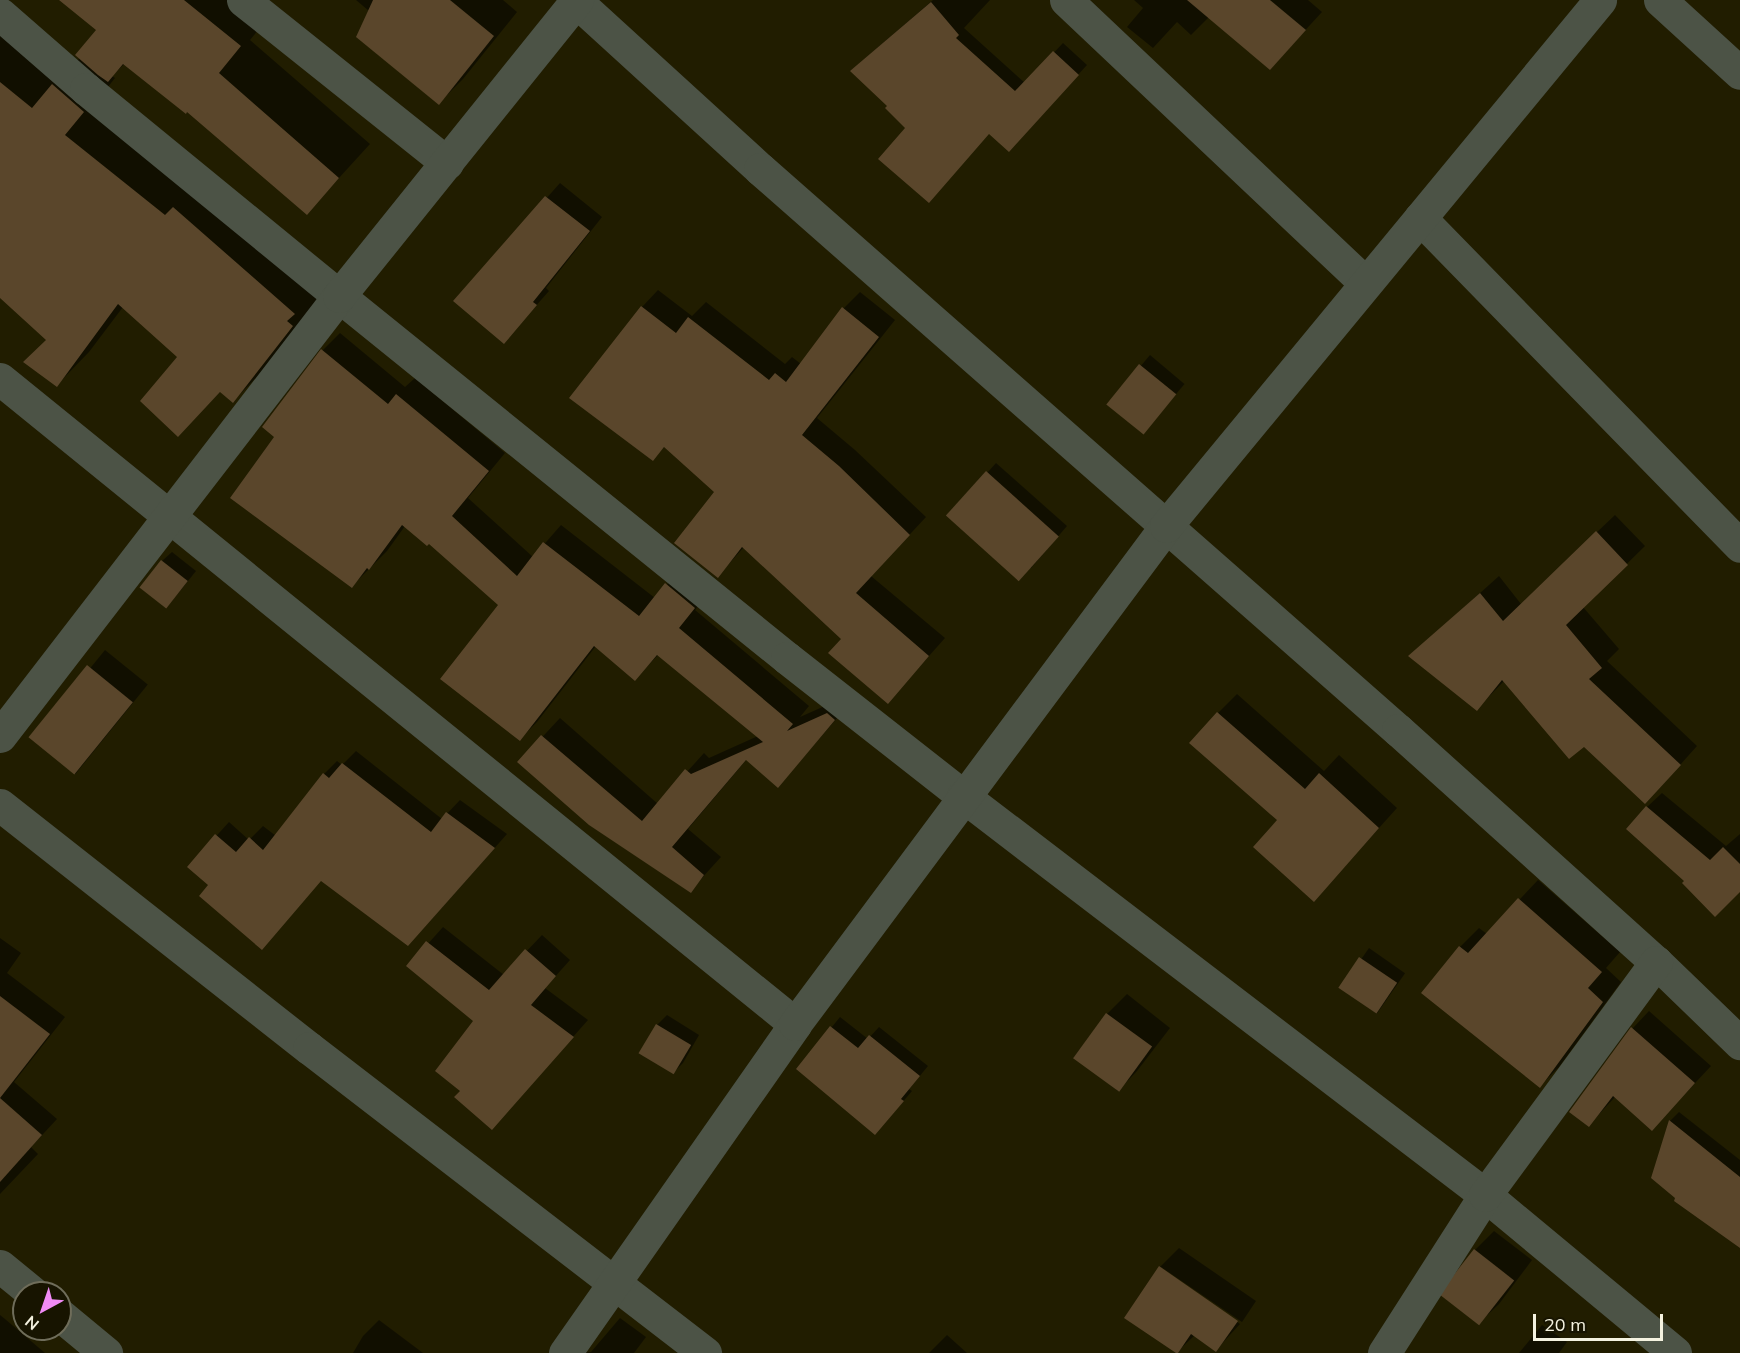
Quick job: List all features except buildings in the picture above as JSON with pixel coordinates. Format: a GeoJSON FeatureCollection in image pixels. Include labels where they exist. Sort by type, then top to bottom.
{"type":"FeatureCollection","features":[{"type":"Feature","properties":{"kind":"street"},"geometry":{"type":"LineString","coordinates":[[243,0],[447,163]]}},
{"type":"Feature","properties":{"kind":"street"},"geometry":{"type":"LineString","coordinates":[[1066,0],[1365,282]]}},
{"type":"Feature","properties":{"kind":"street"},"geometry":{"type":"LineString","coordinates":[[1660,0],[1740,73]]}},
{"type":"Feature","properties":{"kind":"street"},"geometry":{"type":"LineString","coordinates":[[0,736],[339,296],[576,1],[760,169],[1656,962],[1740,1043]]}},
{"type":"Feature","properties":{"kind":"street"},"geometry":{"type":"LineString","coordinates":[[565,1353],[615,1285],[795,1024],[1166,526],[1596,2]]}},
{"type":"Feature","properties":{"kind":"street"},"geometry":{"type":"LineString","coordinates":[[0,14],[86,89],[339,296],[963,796],[1485,1195],[1675,1353]]}},
{"type":"Feature","properties":{"kind":"street"},"geometry":{"type":"LineString","coordinates":[[1420,218],[1740,546]]}},
{"type":"Feature","properties":{"kind":"street"},"geometry":{"type":"LineString","coordinates":[[0,379],[795,1024]]}},
{"type":"Feature","properties":{"kind":"street"},"geometry":{"type":"LineString","coordinates":[[0,805],[309,1048],[705,1353]]}},
{"type":"Feature","properties":{"kind":"street"},"geometry":{"type":"LineString","coordinates":[[1384,1353],[1485,1195],[1656,962]]}},
{"type":"Feature","properties":{"kind":"street"},"geometry":{"type":"LineString","coordinates":[[0,1266],[18,1281]]}},
{"type":"Feature","properties":{"kind":"street"},"geometry":{"type":"LineString","coordinates":[[72,1325],[106,1353]]}}]}
